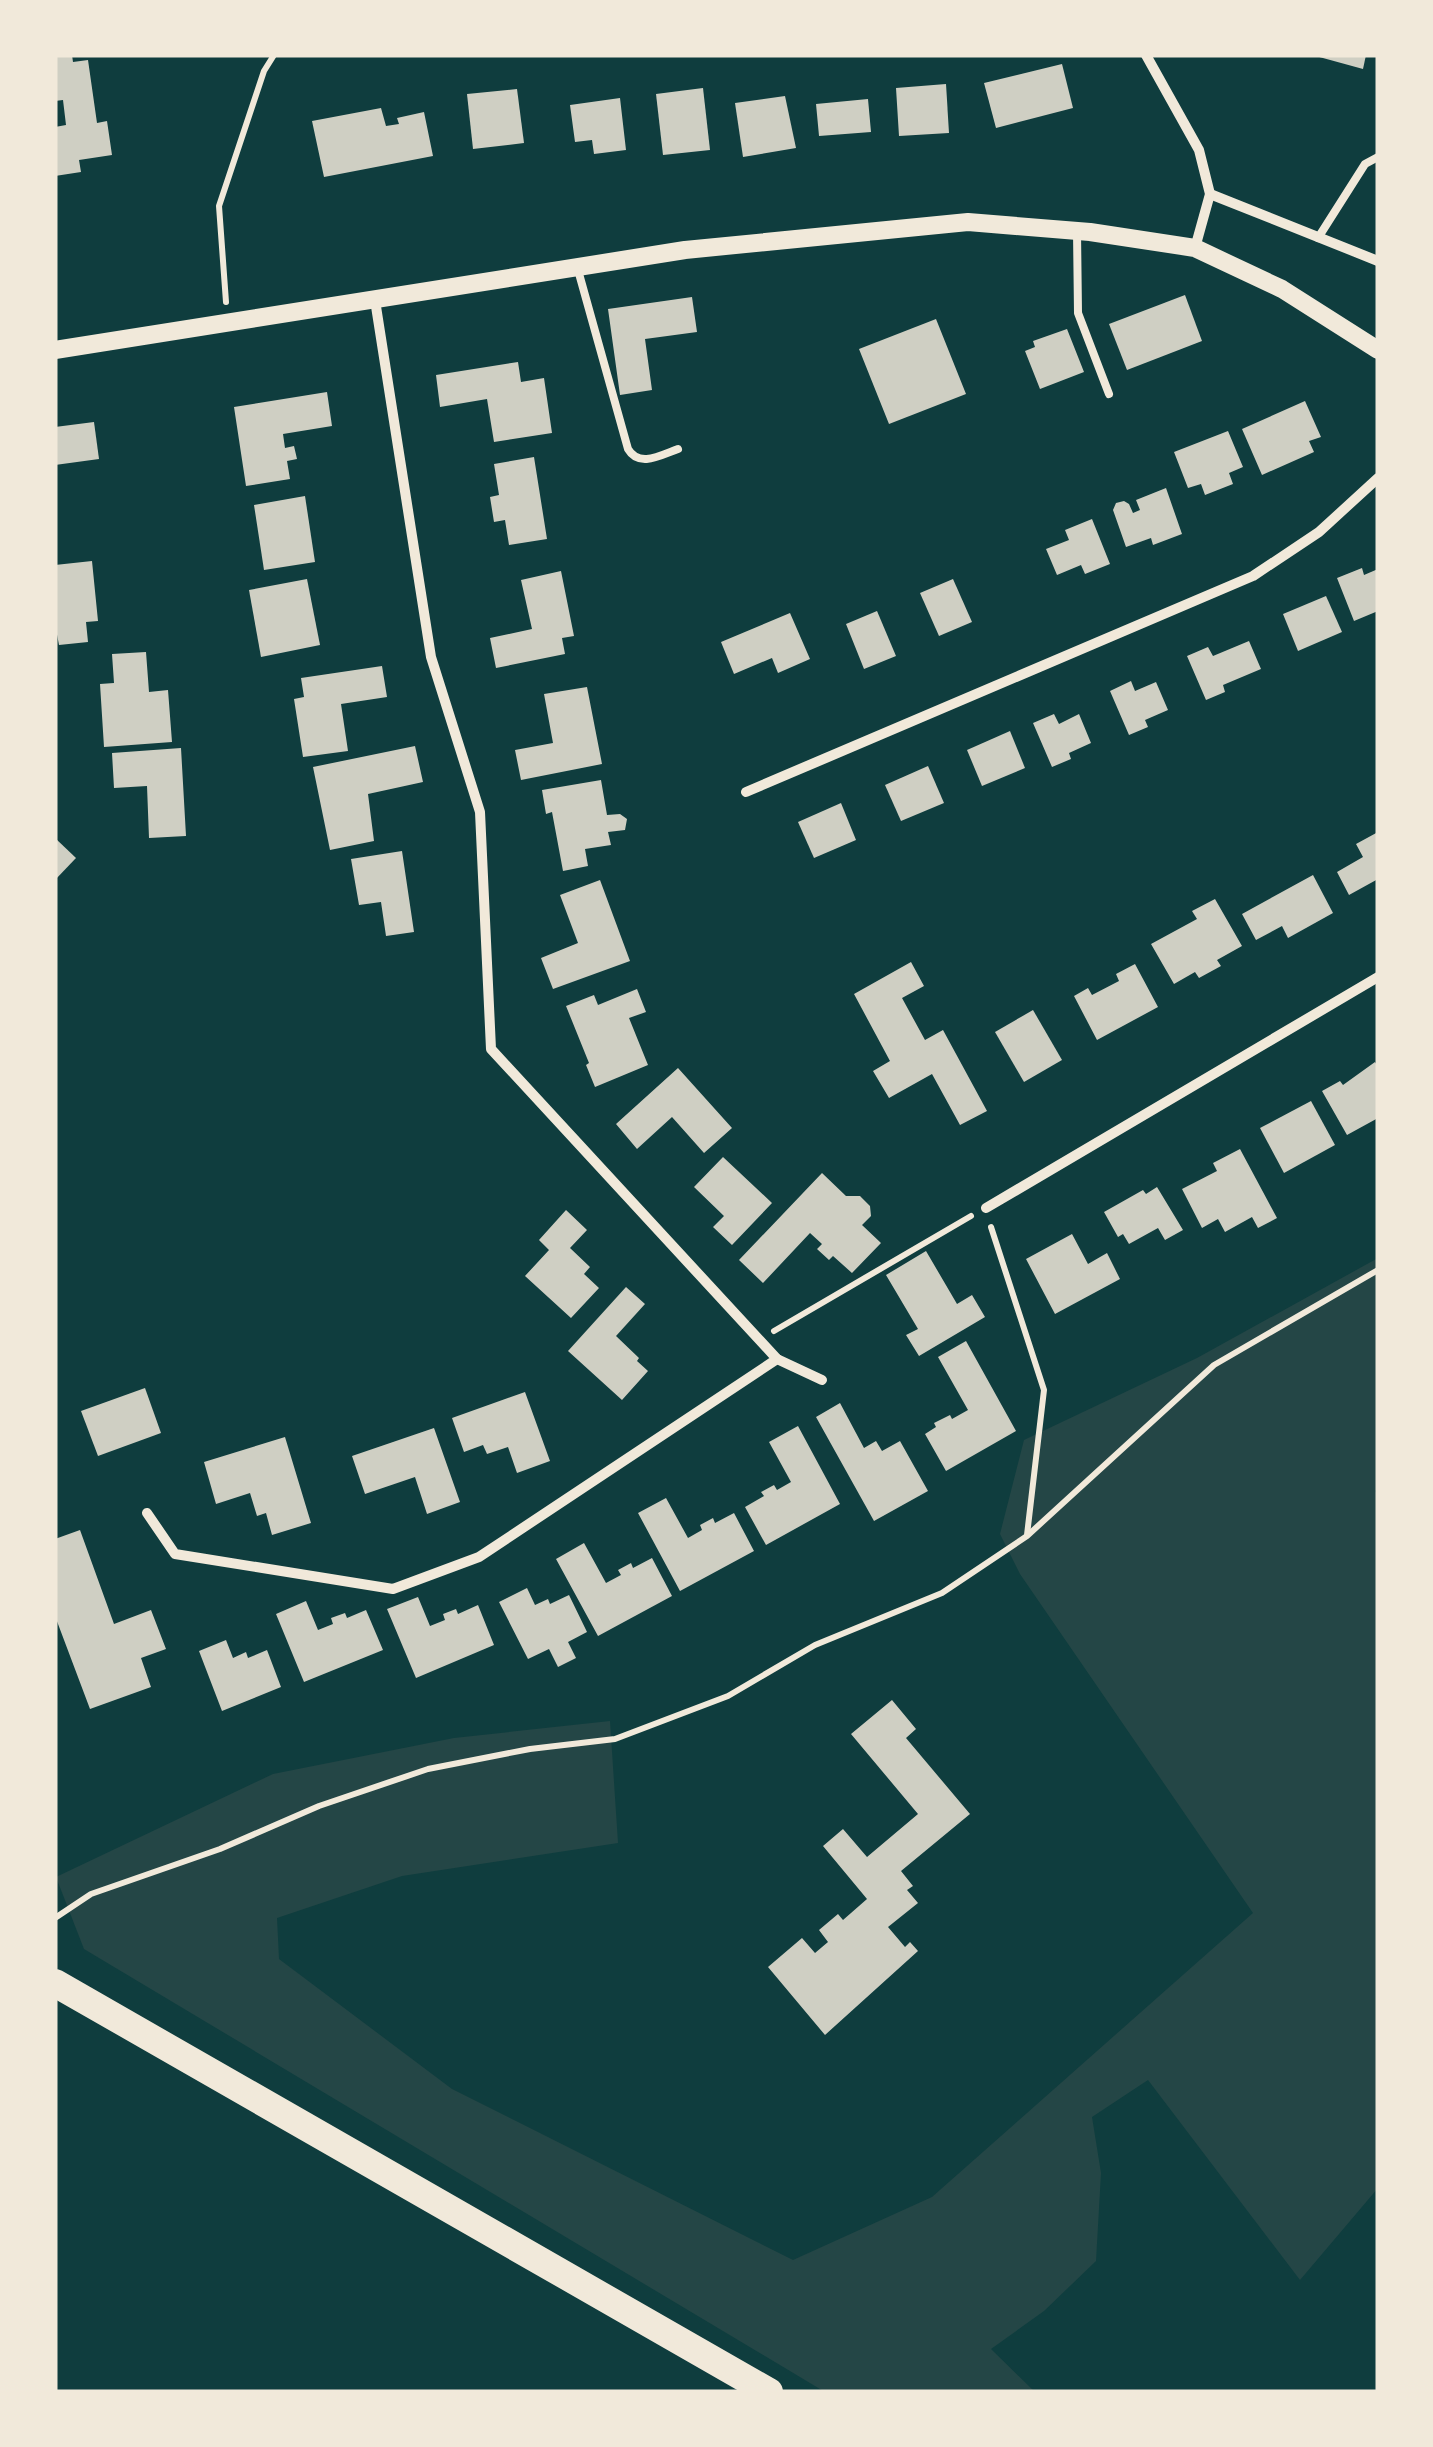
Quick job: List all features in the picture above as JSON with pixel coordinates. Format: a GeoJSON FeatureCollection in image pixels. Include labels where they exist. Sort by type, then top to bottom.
{"type":"FeatureCollection","features":[{"type":"Feature","properties":{"kind":"highway"},"geometry":{"type":"LineString","coordinates":[[55,1984],[769,2392]]}},
{"type":"Feature","properties":{"kind":"street"},"geometry":{"type":"LineString","coordinates":[[1146,55],[1199,150],[1210,194],[1194,248]]}},
{"type":"Feature","properties":{"kind":"street"},"geometry":{"type":"LineString","coordinates":[[1210,194],[1378,262]]}},
{"type":"Feature","properties":{"kind":"street"},"geometry":{"type":"LineString","coordinates":[[55,350],[684,250],[968,222],[1078,230],[1194,248],[1282,289],[1378,350]]}},
{"type":"Feature","properties":{"kind":"street"},"geometry":{"type":"LineString","coordinates":[[375,300],[431,657],[480,812],[491,1049],[777,1359],[822,1380]]}},
{"type":"Feature","properties":{"kind":"street"},"geometry":{"type":"LineString","coordinates":[[746,792],[1253,576],[1319,532],[1378,478]]}},
{"type":"Feature","properties":{"kind":"street"},"geometry":{"type":"LineString","coordinates":[[986,1208],[1378,976]]}},
{"type":"Feature","properties":{"kind":"street"},"geometry":{"type":"LineString","coordinates":[[147,1513],[175,1554],[393,1589],[480,1558],[777,1359]]}},
{"type":"Feature","properties":{"kind":"lane"},"geometry":{"type":"LineString","coordinates":[[1318,238],[1365,164],[1378,157]]}},
{"type":"Feature","properties":{"kind":"lane"},"geometry":{"type":"LineString","coordinates":[[1078,230],[1078,313],[1109,394]]}},
{"type":"Feature","properties":{"kind":"lane"},"geometry":{"type":"LineString","coordinates":[[576,266],[628,449],[640,459],[678,450]]}},
{"type":"Feature","properties":{"kind":"path"},"geometry":{"type":"LineString","coordinates":[[227,323],[220,206],[264,71],[274,55]]}},
{"type":"Feature","properties":{"kind":"path"},"geometry":{"type":"LineString","coordinates":[[759,1340],[986,1208],[1044,1390],[1027,1536]]}},
{"type":"Feature","properties":{"kind":"path"},"geometry":{"type":"LineString","coordinates":[[55,1918],[91,1894],[220,1849],[319,1806],[374,1788],[462,1762],[615,1739],[728,1696],[815,1646],[942,1593],[1027,1536],[1214,1365],[1378,1270]]}},
{"type":"Feature","properties":{"kind":"shaded area"},"geometry":{"type":"Polygon","coordinates":[[[1378,1258],[1378,2188],[1300,2280],[1148,2080],[1092,2117],[1101,2173],[1096,2261],[1044,2311],[991,2349],[1035,2392],[825,2392],[84,1949],[56,1877],[273,1774],[454,1738],[610,1721],[618,1843],[402,1876],[277,1918],[279,1959],[452,2089],[793,2260],[932,2197],[1253,1913],[1020,1574],[1000,1534],[1024,1440],[1197,1358],[1378,1258]]]}},
{"type":"Feature","properties":{"kind":"building"},"geometry":{"type":"Polygon","coordinates":[[[55,55],[72,55],[73,62],[88,60],[97,123],[107,121],[112,155],[79,160],[81,172],[55,176],[55,127],[66,125],[63,100],[55,101],[55,55]]]}},
{"type":"Feature","properties":{"kind":"building"},"geometry":{"type":"Polygon","coordinates":[[[1312,55],[1366,55],[1363,69],[1312,55]]]}},
{"type":"Feature","properties":{"kind":"building"},"geometry":{"type":"Polygon","coordinates":[[[1062,64],[1073,108],[996,128],[984,83],[1062,64]]]}},
{"type":"Feature","properties":{"kind":"building"},"geometry":{"type":"Polygon","coordinates":[[[946,84],[949,133],[899,136],[896,88],[946,84]]]}},
{"type":"Feature","properties":{"kind":"building"},"geometry":{"type":"Polygon","coordinates":[[[703,88],[710,150],[663,155],[656,94],[703,88]]]}},
{"type":"Feature","properties":{"kind":"building"},"geometry":{"type":"Polygon","coordinates":[[[517,89],[524,143],[473,149],[467,94],[517,89]]]}},
{"type":"Feature","properties":{"kind":"building"},"geometry":{"type":"Polygon","coordinates":[[[785,96],[796,148],[743,157],[735,103],[785,96]]]}},
{"type":"Feature","properties":{"kind":"building"},"geometry":{"type":"Polygon","coordinates":[[[620,98],[626,150],[594,154],[592,140],[575,142],[570,105],[620,98]]]}},
{"type":"Feature","properties":{"kind":"building"},"geometry":{"type":"Polygon","coordinates":[[[868,99],[871,132],[819,136],[816,104],[868,99]]]}},
{"type":"Feature","properties":{"kind":"building"},"geometry":{"type":"Polygon","coordinates":[[[381,108],[386,126],[399,124],[397,118],[424,112],[433,156],[324,177],[312,121],[381,108]]]}},
{"type":"Feature","properties":{"kind":"building"},"geometry":{"type":"Polygon","coordinates":[[[1185,295],[1202,341],[1127,370],[1109,324],[1185,295]]]}},
{"type":"Feature","properties":{"kind":"building"},"geometry":{"type":"Polygon","coordinates":[[[692,297],[697,332],[645,339],[652,390],[620,395],[608,309],[692,297]]]}},
{"type":"Feature","properties":{"kind":"building"},"geometry":{"type":"Polygon","coordinates":[[[936,319],[966,394],[889,424],[859,349],[936,319]]]}},
{"type":"Feature","properties":{"kind":"building"},"geometry":{"type":"Polygon","coordinates":[[[1067,329],[1084,372],[1040,389],[1025,351],[1035,347],[1033,341],[1067,329]]]}},
{"type":"Feature","properties":{"kind":"building"},"geometry":{"type":"Polygon","coordinates":[[[518,362],[521,382],[544,378],[552,433],[494,442],[487,399],[440,407],[436,375],[518,362]]]}},
{"type":"Feature","properties":{"kind":"building"},"geometry":{"type":"Polygon","coordinates":[[[327,392],[332,426],[283,434],[285,448],[294,446],[297,459],[287,461],[290,479],[246,486],[234,407],[327,392]]]}},
{"type":"Feature","properties":{"kind":"building"},"geometry":{"type":"Polygon","coordinates":[[[1305,401],[1321,437],[1309,441],[1314,452],[1262,475],[1242,429],[1305,401]]]}},
{"type":"Feature","properties":{"kind":"building"},"geometry":{"type":"Polygon","coordinates":[[[94,422],[99,459],[55,465],[55,427],[94,422]]]}},
{"type":"Feature","properties":{"kind":"building"},"geometry":{"type":"Polygon","coordinates":[[[1228,431],[1243,467],[1229,473],[1233,484],[1205,495],[1201,484],[1188,488],[1174,452],[1228,431]]]}},
{"type":"Feature","properties":{"kind":"building"},"geometry":{"type":"Polygon","coordinates":[[[534,457],[547,539],[509,545],[505,520],[494,522],[490,497],[499,495],[494,464],[534,457]]]}},
{"type":"Feature","properties":{"kind":"building"},"geometry":{"type":"Polygon","coordinates":[[[1166,488],[1182,534],[1153,545],[1151,538],[1126,547],[1113,510],[1116,503],[1124,501],[1133,513],[1140,510],[1136,500],[1166,488]]]}},
{"type":"Feature","properties":{"kind":"building"},"geometry":{"type":"Polygon","coordinates":[[[305,496],[315,562],[264,570],[254,505],[305,496]]]}},
{"type":"Feature","properties":{"kind":"building"},"geometry":{"type":"Polygon","coordinates":[[[1092,519],[1110,564],[1085,574],[1081,565],[1057,575],[1046,549],[1069,540],[1065,530],[1092,519]]]}},
{"type":"Feature","properties":{"kind":"building"},"geometry":{"type":"Polygon","coordinates":[[[92,561],[98,621],[86,622],[88,642],[59,645],[55,565],[92,561]]]}},
{"type":"Feature","properties":{"kind":"building"},"geometry":{"type":"Polygon","coordinates":[[[1362,568],[1364,575],[1378,569],[1378,611],[1354,621],[1337,578],[1362,568]]]}},
{"type":"Feature","properties":{"kind":"building"},"geometry":{"type":"Polygon","coordinates":[[[561,571],[574,636],[562,638],[565,654],[496,668],[490,638],[532,629],[521,580],[561,571]]]}},
{"type":"Feature","properties":{"kind":"building"},"geometry":{"type":"Polygon","coordinates":[[[307,579],[320,645],[261,657],[249,590],[307,579]]]}},
{"type":"Feature","properties":{"kind":"building"},"geometry":{"type":"Polygon","coordinates":[[[953,579],[972,622],[939,636],[920,593],[953,579]]]}},
{"type":"Feature","properties":{"kind":"building"},"geometry":{"type":"Polygon","coordinates":[[[1326,596],[1342,632],[1298,651],[1283,614],[1326,596]]]}},
{"type":"Feature","properties":{"kind":"building"},"geometry":{"type":"Polygon","coordinates":[[[877,611],[896,656],[864,669],[846,624],[877,611]]]}},
{"type":"Feature","properties":{"kind":"building"},"geometry":{"type":"Polygon","coordinates":[[[790,613],[810,659],[778,673],[772,658],[734,674],[721,642],[790,613]]]}},
{"type":"Feature","properties":{"kind":"building"},"geometry":{"type":"Polygon","coordinates":[[[1249,641],[1261,669],[1223,685],[1225,692],[1206,700],[1187,656],[1208,647],[1213,656],[1249,641]]]}},
{"type":"Feature","properties":{"kind":"building"},"geometry":{"type":"Polygon","coordinates":[[[146,652],[149,692],[168,690],[172,742],[104,747],[100,684],[114,683],[112,654],[146,652]]]}},
{"type":"Feature","properties":{"kind":"building"},"geometry":{"type":"Polygon","coordinates":[[[382,666],[387,697],[341,704],[348,751],[303,757],[294,699],[304,697],[301,678],[382,666]]]}},
{"type":"Feature","properties":{"kind":"building"},"geometry":{"type":"Polygon","coordinates":[[[1131,681],[1135,691],[1156,682],[1168,710],[1145,720],[1148,727],[1129,735],[1110,691],[1131,681]]]}},
{"type":"Feature","properties":{"kind":"building"},"geometry":{"type":"Polygon","coordinates":[[[587,687],[602,764],[521,780],[515,750],[553,743],[544,694],[587,687]]]}},
{"type":"Feature","properties":{"kind":"building"},"geometry":{"type":"Polygon","coordinates":[[[1054,714],[1059,724],[1079,714],[1091,743],[1069,753],[1071,759],[1052,767],[1033,723],[1054,714]]]}},
{"type":"Feature","properties":{"kind":"building"},"geometry":{"type":"Polygon","coordinates":[[[1010,731],[1025,768],[982,786],[967,750],[1010,731]]]}},
{"type":"Feature","properties":{"kind":"building"},"geometry":{"type":"Polygon","coordinates":[[[415,746],[423,782],[368,794],[374,841],[330,850],[313,767],[415,746]]]}},
{"type":"Feature","properties":{"kind":"building"},"geometry":{"type":"Polygon","coordinates":[[[181,748],[186,836],[149,838],[147,786],[114,788],[112,753],[181,748]]]}},
{"type":"Feature","properties":{"kind":"building"},"geometry":{"type":"Polygon","coordinates":[[[928,766],[944,803],[901,821],[885,785],[928,766]]]}},
{"type":"Feature","properties":{"kind":"building"},"geometry":{"type":"Polygon","coordinates":[[[601,780],[607,815],[620,814],[627,819],[625,830],[608,832],[611,845],[585,849],[588,866],[563,871],[552,812],[546,814],[542,790],[601,780]]]}},
{"type":"Feature","properties":{"kind":"building"},"geometry":{"type":"Polygon","coordinates":[[[841,803],[856,840],[814,858],[798,822],[841,803]]]}},
{"type":"Feature","properties":{"kind":"building"},"geometry":{"type":"Polygon","coordinates":[[[1378,832],[1378,879],[1349,895],[1337,872],[1363,857],[1356,844],[1378,832]]]}},
{"type":"Feature","properties":{"kind":"building"},"geometry":{"type":"Polygon","coordinates":[[[55,838],[76,858],[55,880],[55,838]]]}},
{"type":"Feature","properties":{"kind":"building"},"geometry":{"type":"Polygon","coordinates":[[[402,851],[414,932],[386,936],[381,902],[359,905],[351,859],[402,851]]]}},
{"type":"Feature","properties":{"kind":"building"},"geometry":{"type":"Polygon","coordinates":[[[1313,875],[1333,913],[1288,938],[1282,926],[1256,940],[1242,914],[1313,875]]]}},
{"type":"Feature","properties":{"kind":"building"},"geometry":{"type":"Polygon","coordinates":[[[600,880],[630,961],[553,989],[541,958],[578,943],[560,895],[600,880]]]}},
{"type":"Feature","properties":{"kind":"building"},"geometry":{"type":"Polygon","coordinates":[[[1215,899],[1242,946],[1217,960],[1221,966],[1199,978],[1195,972],[1174,984],[1151,944],[1197,919],[1192,911],[1215,899]]]}},
{"type":"Feature","properties":{"kind":"building"},"geometry":{"type":"Polygon","coordinates":[[[911,962],[924,986],[902,998],[925,1040],[943,1030],[987,1111],[960,1125],[932,1074],[889,1098],[873,1071],[890,1061],[854,994],[911,962]]]}},
{"type":"Feature","properties":{"kind":"building"},"geometry":{"type":"Polygon","coordinates":[[[1135,964],[1158,1007],[1097,1040],[1074,996],[1088,988],[1092,995],[1119,981],[1116,974],[1135,964]]]}},
{"type":"Feature","properties":{"kind":"building"},"geometry":{"type":"Polygon","coordinates":[[[637,989],[646,1012],[629,1018],[648,1065],[595,1087],[566,1006],[594,995],[598,1005],[637,989]]]}},
{"type":"Feature","properties":{"kind":"building"},"geometry":{"type":"Polygon","coordinates":[[[1033,1010],[1062,1060],[1024,1082],[995,1032],[1033,1010]]]}},
{"type":"Feature","properties":{"kind":"building"},"geometry":{"type":"Polygon","coordinates":[[[1375,1062],[1378,1118],[1347,1135],[1322,1091],[1340,1081],[1343,1085],[1375,1062]]]}},
{"type":"Feature","properties":{"kind":"building"},"geometry":{"type":"Polygon","coordinates":[[[678,1068],[732,1128],[704,1153],[672,1117],[637,1149],[616,1124],[678,1068]]]}},
{"type":"Feature","properties":{"kind":"building"},"geometry":{"type":"Polygon","coordinates":[[[1311,1101],[1335,1145],[1284,1173],[1260,1128],[1311,1101]]]}},
{"type":"Feature","properties":{"kind":"building"},"geometry":{"type":"Polygon","coordinates":[[[1240,1149],[1277,1218],[1258,1228],[1252,1217],[1225,1232],[1218,1219],[1202,1228],[1182,1189],[1217,1171],[1213,1163],[1240,1149]]]}},
{"type":"Feature","properties":{"kind":"building"},"geometry":{"type":"Polygon","coordinates":[[[723,1157],[772,1203],[732,1245],[713,1227],[724,1216],[694,1187],[723,1157]]]}},
{"type":"Feature","properties":{"kind":"building"},"geometry":{"type":"Polygon","coordinates":[[[822,1173],[846,1196],[860,1196],[870,1206],[871,1216],[862,1225],[881,1243],[852,1273],[833,1256],[829,1260],[817,1249],[822,1244],[810,1233],[763,1283],[739,1260],[822,1173]]]}},
{"type":"Feature","properties":{"kind":"building"},"geometry":{"type":"Polygon","coordinates":[[[1157,1187],[1183,1230],[1165,1240],[1158,1228],[1129,1244],[1123,1234],[1118,1237],[1104,1212],[1143,1190],[1146,1194],[1157,1187]]]}},
{"type":"Feature","properties":{"kind":"building"},"geometry":{"type":"Polygon","coordinates":[[[566,1210],[587,1230],[570,1248],[590,1267],[584,1274],[599,1288],[571,1318],[525,1276],[549,1250],[539,1240],[566,1210]]]}},
{"type":"Feature","properties":{"kind":"building"},"geometry":{"type":"Polygon","coordinates":[[[1072,1234],[1088,1264],[1107,1253],[1120,1279],[1055,1314],[1026,1259],[1072,1234]]]}},
{"type":"Feature","properties":{"kind":"building"},"geometry":{"type":"Polygon","coordinates":[[[926,1251],[957,1304],[972,1295],[985,1317],[919,1356],[906,1335],[918,1329],[886,1275],[926,1251]]]}},
{"type":"Feature","properties":{"kind":"building"},"geometry":{"type":"Polygon","coordinates":[[[626,1287],[645,1304],[616,1336],[648,1371],[622,1400],[568,1351],[626,1287]]]}},
{"type":"Feature","properties":{"kind":"building"},"geometry":{"type":"Polygon","coordinates":[[[966,1341],[1016,1431],[946,1471],[925,1434],[936,1427],[934,1423],[968,1410],[938,1357],[966,1341]]]}},
{"type":"Feature","properties":{"kind":"building"},"geometry":{"type":"Polygon","coordinates":[[[145,1388],[161,1433],[98,1456],[81,1411],[145,1388]]]}},
{"type":"Feature","properties":{"kind":"building"},"geometry":{"type":"Polygon","coordinates":[[[525,1392],[550,1461],[517,1473],[508,1447],[487,1454],[483,1445],[464,1452],[452,1418],[525,1392]]]}},
{"type":"Feature","properties":{"kind":"building"},"geometry":{"type":"Polygon","coordinates":[[[840,1403],[864,1448],[876,1441],[882,1451],[900,1441],[928,1491],[874,1521],[816,1417],[840,1403]]]}},
{"type":"Feature","properties":{"kind":"building"},"geometry":{"type":"Polygon","coordinates":[[[798,1426],[840,1504],[766,1545],[745,1507],[764,1496],[761,1492],[774,1485],[777,1490],[791,1482],[769,1442],[798,1426]]]}},
{"type":"Feature","properties":{"kind":"building"},"geometry":{"type":"Polygon","coordinates":[[[434,1428],[460,1502],[427,1514],[415,1477],[365,1494],[352,1456],[434,1428]]]}},
{"type":"Feature","properties":{"kind":"building"},"geometry":{"type":"Polygon","coordinates":[[[285,1437],[311,1523],[272,1535],[266,1513],[257,1516],[250,1493],[216,1504],[204,1462],[285,1437]]]}},
{"type":"Feature","properties":{"kind":"building"},"geometry":{"type":"Polygon","coordinates":[[[666,1498],[688,1538],[702,1530],[700,1525],[713,1518],[715,1523],[734,1513],[754,1551],[680,1591],[638,1513],[666,1498]]]}},
{"type":"Feature","properties":{"kind":"building"},"geometry":{"type":"Polygon","coordinates":[[[80,1530],[114,1624],[151,1610],[166,1649],[141,1658],[151,1687],[90,1709],[55,1616],[55,1539],[80,1530]]]}},
{"type":"Feature","properties":{"kind":"building"},"geometry":{"type":"Polygon","coordinates":[[[584,1543],[606,1583],[621,1575],[618,1570],[631,1563],[633,1568],[652,1558],[672,1596],[598,1636],[556,1559],[584,1543]]]}},
{"type":"Feature","properties":{"kind":"building"},"geometry":{"type":"Polygon","coordinates":[[[527,1588],[535,1605],[548,1599],[550,1604],[569,1595],[587,1632],[568,1642],[576,1658],[558,1667],[549,1649],[528,1659],[499,1602],[527,1588]]]}},
{"type":"Feature","properties":{"kind":"building"},"geometry":{"type":"Polygon","coordinates":[[[418,1597],[430,1626],[445,1620],[443,1614],[456,1609],[458,1614],[478,1605],[494,1645],[416,1678],[387,1609],[418,1597]]]}},
{"type":"Feature","properties":{"kind":"building"},"geometry":{"type":"Polygon","coordinates":[[[306,1601],[318,1630],[333,1624],[331,1618],[345,1613],[347,1618],[366,1610],[383,1650],[304,1682],[276,1614],[306,1601]]]}},
{"type":"Feature","properties":{"kind":"building"},"geometry":{"type":"Polygon","coordinates":[[[226,1640],[233,1658],[246,1652],[248,1658],[267,1650],[281,1687],[222,1711],[199,1651],[226,1640]]]}},
{"type":"Feature","properties":{"kind":"building"},"geometry":{"type":"Polygon","coordinates":[[[892,1700],[916,1729],[906,1738],[970,1814],[901,1871],[913,1886],[907,1890],[918,1903],[888,1927],[905,1947],[910,1942],[918,1951],[825,2035],[768,1967],[802,1938],[815,1953],[828,1942],[819,1930],[838,1914],[843,1920],[867,1899],[823,1846],[843,1829],[867,1857],[918,1814],[851,1734],[892,1700]]]}}]}
